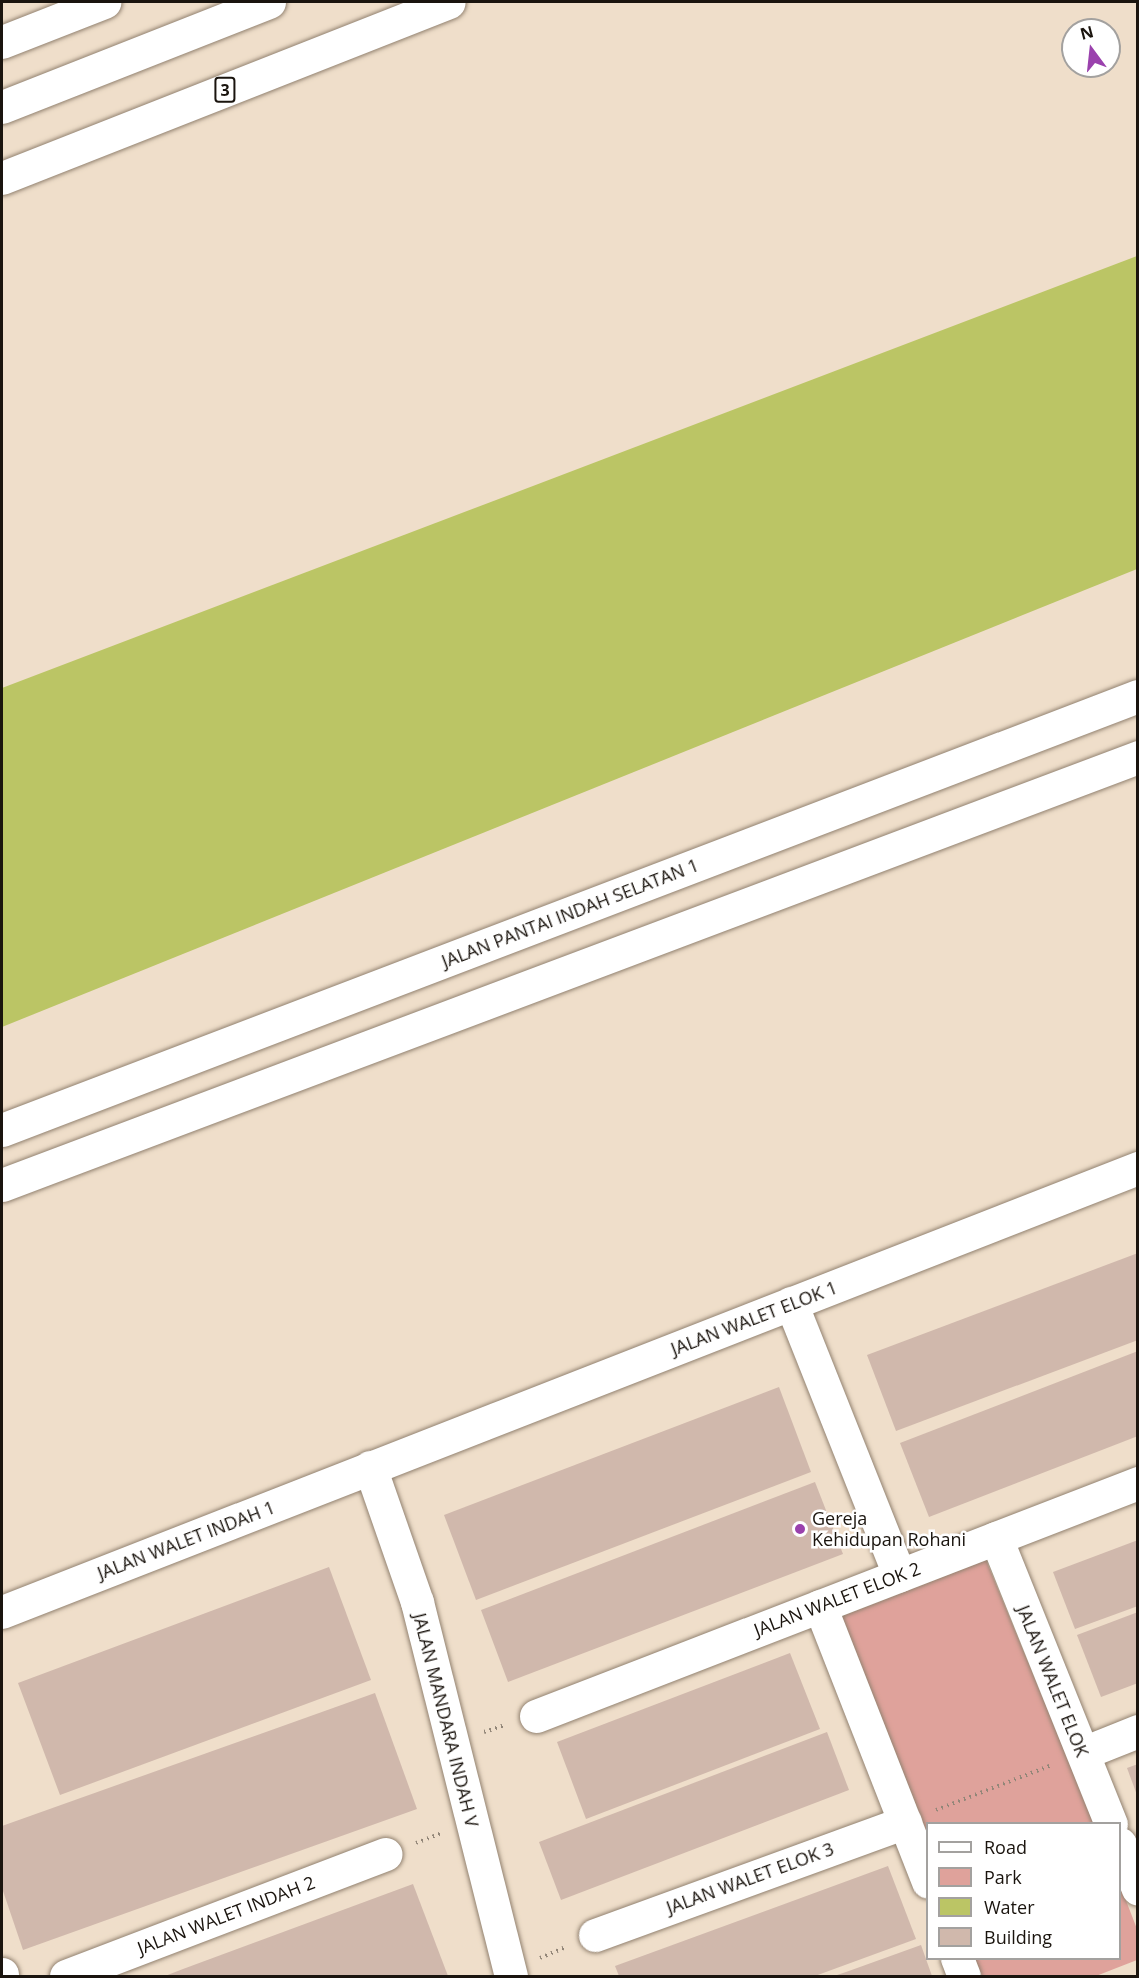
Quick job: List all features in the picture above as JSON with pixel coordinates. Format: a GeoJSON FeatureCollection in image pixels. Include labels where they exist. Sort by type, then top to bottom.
{"type":"FeatureCollection","features":[{"type":"Feature","properties":{"kind":"main road"},"geometry":{"type":"LineString","coordinates":[[2,42],[104,2]]}},
{"type":"Feature","properties":{"kind":"main road"},"geometry":{"type":"LineString","coordinates":[[2,107],[269,2]]}},
{"type":"Feature","properties":{"kind":"main road","name":"3"},"geometry":{"type":"LineString","coordinates":[[2,178],[449,2]]}},
{"type":"Feature","properties":{"kind":"main road","name":"JALAN PANTAI INDAH SELATAN 1"},"geometry":{"type":"LineString","coordinates":[[2,1130],[1137,696]]}},
{"type":"Feature","properties":{"kind":"main road"},"geometry":{"type":"LineString","coordinates":[[2,1185],[1137,757]]}},
{"type":"Feature","properties":{"kind":"main road","name":"JALAN WALET ELOK 1"},"geometry":{"type":"LineString","coordinates":[[370,1467],[1137,1168]]}},
{"type":"Feature","properties":{"kind":"main road"},"geometry":{"type":"LineString","coordinates":[[791,1303],[899,1575]]}},
{"type":"Feature","properties":{"kind":"main road","name":"JALAN WALET INDAH 1"},"geometry":{"type":"LineString","coordinates":[[2,1612],[370,1467]]}},
{"type":"Feature","properties":{"kind":"main road","name":"JALAN MANDARA INDAH V"},"geometry":{"type":"LineString","coordinates":[[370,1467],[417,1602],[510,1974]]}},
{"type":"Feature","properties":{"kind":"main road","name":"JALAN WALET ELOK 2"},"geometry":{"type":"LineString","coordinates":[[536,1716],[1137,1483]]}},
{"type":"Feature","properties":{"kind":"main road","name":"JALAN WALET ELOK"},"geometry":{"type":"LineString","coordinates":[[996,1538],[1110,1822]]}},
{"type":"Feature","properties":{"kind":"main road"},"geometry":{"type":"LineString","coordinates":[[820,1606],[926,1879]]}},
{"type":"Feature","properties":{"kind":"main road"},"geometry":{"type":"LineString","coordinates":[[1083,1753],[1137,1731]]}},
{"type":"Feature","properties":{"kind":"main road","name":"JALAN WALET ELOK 3"},"geometry":{"type":"LineString","coordinates":[[595,1935],[905,1822]]}},
{"type":"Feature","properties":{"kind":"main road"},"geometry":{"type":"LineString","coordinates":[[1121,1849],[1137,1889]]}},
{"type":"Feature","properties":{"kind":"main road","name":"JALAN WALET INDAH 2"},"geometry":{"type":"LineString","coordinates":[[66,1977],[386,1854]]}},
{"type":"Feature","properties":{"kind":"main road"},"geometry":{"type":"LineString","coordinates":[[957,1960],[964,1977]]}},
{"type":"Feature","properties":{"kind":"path"},"geometry":{"type":"LineString","coordinates":[[451,1742],[536,1716]]}},
{"type":"Feature","properties":{"kind":"path"},"geometry":{"type":"LineString","coordinates":[[905,1822],[1083,1753]]}},
{"type":"Feature","properties":{"kind":"path"},"geometry":{"type":"LineString","coordinates":[[386,1854],[471,1822]]}},
{"type":"Feature","properties":{"kind":"path"},"geometry":{"type":"LineString","coordinates":[[510,1974],[595,1935]]}},
{"type":"Feature","properties":{"kind":"green space"},"geometry":{"type":"Polygon","coordinates":[[[986,1560],[1094,1822],[926,1822],[926,1842],[840,1617],[986,1560]]]}},
{"type":"Feature","properties":{"kind":"green space"},"geometry":{"type":"Polygon","coordinates":[[[1121,1888],[1137,1929],[1137,1960],[1096,1976],[978,1976],[971,1960],[1121,1960],[1121,1888]]]}},
{"type":"Feature","properties":{"kind":"water"},"geometry":{"type":"Polygon","coordinates":[[[1137,256],[1137,569],[2,1027],[2,688],[1137,256]]]}},
{"type":"Feature","properties":{"kind":"building"},"geometry":{"type":"Polygon","coordinates":[[[1138,1253],[1138,1340],[896,1431],[867,1355],[1138,1253]]]}},
{"type":"Feature","properties":{"kind":"building"},"geometry":{"type":"Polygon","coordinates":[[[1138,1351],[1138,1436],[929,1517],[900,1443],[1138,1351]]]}},
{"type":"Feature","properties":{"kind":"building"},"geometry":{"type":"Polygon","coordinates":[[[779,1387],[811,1472],[476,1600],[444,1515],[779,1387]]]}},
{"type":"Feature","properties":{"kind":"building"},"geometry":{"type":"Polygon","coordinates":[[[815,1482],[843,1554],[508,1682],[481,1610],[815,1482]]]}},
{"type":"Feature","properties":{"kind":"building"},"geometry":{"type":"Polygon","coordinates":[[[1138,1540],[1138,1606],[1075,1629],[1053,1572],[1138,1540]]]}},
{"type":"Feature","properties":{"kind":"building"},"geometry":{"type":"Polygon","coordinates":[[[329,1567],[371,1680],[60,1795],[18,1683],[329,1567]]]}},
{"type":"Feature","properties":{"kind":"building"},"geometry":{"type":"Polygon","coordinates":[[[1138,1612],[1138,1683],[1101,1697],[1077,1635],[1138,1612]]]}},
{"type":"Feature","properties":{"kind":"building"},"geometry":{"type":"Polygon","coordinates":[[[790,1653],[820,1729],[586,1819],[557,1742],[790,1653]]]}},
{"type":"Feature","properties":{"kind":"building"},"geometry":{"type":"Polygon","coordinates":[[[375,1693],[417,1809],[23,1950],[2,1888],[2,1826],[375,1693]]]}},
{"type":"Feature","properties":{"kind":"building"},"geometry":{"type":"Polygon","coordinates":[[[827,1732],[849,1790],[561,1900],[539,1842],[827,1732]]]}},
{"type":"Feature","properties":{"kind":"building"},"geometry":{"type":"Polygon","coordinates":[[[1138,1764],[1138,1795],[1137,1795],[1127,1768],[1138,1764]]]}},
{"type":"Feature","properties":{"kind":"building"},"geometry":{"type":"Polygon","coordinates":[[[888,1866],[916,1939],[815,1976],[619,1976],[615,1966],[888,1866]]]}},
{"type":"Feature","properties":{"kind":"building"},"geometry":{"type":"Polygon","coordinates":[[[413,1884],[448,1976],[165,1976],[183,1969],[413,1884]]]}},
{"type":"Feature","properties":{"kind":"building"},"geometry":{"type":"Polygon","coordinates":[[[921,1945],[932,1976],[834,1976],[921,1945]]]}},
{"type":"Feature","properties":{"kind":"place","name":"Gereja Kehidupan Rohani"},"geometry":{"type":"Point","coordinates":[800,1529]}}]}
